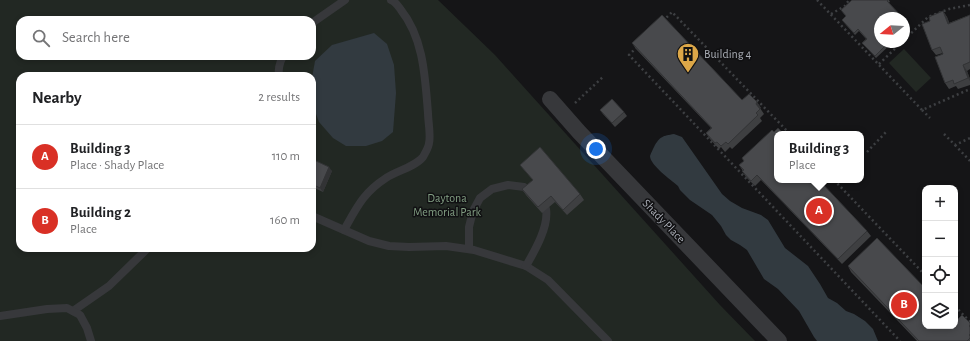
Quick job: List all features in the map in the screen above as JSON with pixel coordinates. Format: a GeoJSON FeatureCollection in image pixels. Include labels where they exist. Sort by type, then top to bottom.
{"type":"FeatureCollection","features":[{"type":"Feature","properties":{"kind":"street","name":"Shady Place"},"geometry":{"type":"LineString","coordinates":[[550,99],[579,132],[779,341]]}},
{"type":"Feature","properties":{"kind":"lane"},"geometry":{"type":"LineString","coordinates":[[316,20],[345,0]]}},
{"type":"Feature","properties":{"kind":"lane"},"geometry":{"type":"LineString","coordinates":[[344,230],[358,204],[371,189],[387,177],[407,168],[422,158],[430,144],[422,58],[416,37],[407,18],[395,2],[391,0]]}},
{"type":"Feature","properties":{"kind":"lane"},"geometry":{"type":"LineString","coordinates":[[280,72],[281,60]]}},
{"type":"Feature","properties":{"kind":"lane"},"geometry":{"type":"LineString","coordinates":[[469,249],[469,227],[473,211],[480,198],[492,189],[508,185],[524,186],[530,192]]}},
{"type":"Feature","properties":{"kind":"lane"},"geometry":{"type":"LineString","coordinates":[[526,266],[536,249],[544,229],[547,214],[546,209]]}},
{"type":"Feature","properties":{"kind":"lane"},"geometry":{"type":"LineString","coordinates":[[316,218],[368,241],[389,246],[446,246],[469,249],[526,266],[548,280],[608,341]]}},
{"type":"Feature","properties":{"kind":"lane"},"geometry":{"type":"LineString","coordinates":[[73,311],[109,286],[144,252]]}},
{"type":"Feature","properties":{"kind":"lane"},"geometry":{"type":"LineString","coordinates":[[0,316],[47,309],[67,308],[80,315],[87,328],[91,341]]}},
{"type":"Feature","properties":{"kind":"path"},"geometry":{"type":"LineString","coordinates":[[817,0],[930,118]]}},
{"type":"Feature","properties":{"kind":"path"},"geometry":{"type":"LineString","coordinates":[[831,14],[845,6],[849,0]]}},
{"type":"Feature","properties":{"kind":"path"},"geometry":{"type":"LineString","coordinates":[[910,34],[928,17],[970,4]]}},
{"type":"Feature","properties":{"kind":"path"},"geometry":{"type":"LineString","coordinates":[[662,23],[672,12],[787,131]]}},
{"type":"Feature","properties":{"kind":"path"},"geometry":{"type":"LineString","coordinates":[[640,44],[629,55],[900,341]]}},
{"type":"Feature","properties":{"kind":"path"},"geometry":{"type":"LineString","coordinates":[[879,64],[896,48]]}},
{"type":"Feature","properties":{"kind":"path"},"geometry":{"type":"LineString","coordinates":[[575,103],[604,76]]}},
{"type":"Feature","properties":{"kind":"path"},"geometry":{"type":"LineString","coordinates":[[922,110],[970,90]]}},
{"type":"Feature","properties":{"kind":"path"},"geometry":{"type":"LineString","coordinates":[[867,152],[887,131]]}},
{"type":"Feature","properties":{"kind":"path"},"geometry":{"type":"LineString","coordinates":[[944,134],[970,161]]}},
{"type":"Feature","properties":{"kind":"path"},"geometry":{"type":"LineString","coordinates":[[954,145],[970,138]]}},
{"type":"Feature","properties":{"kind":"path"},"geometry":{"type":"LineString","coordinates":[[837,183],[922,272]]}},
{"type":"Feature","properties":{"kind":"path"},"geometry":{"type":"LineString","coordinates":[[958,309],[970,322]]}},
{"type":"Feature","properties":{"kind":"green space","name":"Daytona Memorial Park"},"geometry":{"type":"Polygon","coordinates":[[[0,0],[438,0],[495,55],[720,305],[755,341],[0,341],[0,0]]]}},
{"type":"Feature","properties":{"kind":"green space"},"geometry":{"type":"Polygon","coordinates":[[[904,49],[931,78],[916,92],[889,63],[904,49]]]}},
{"type":"Feature","properties":{"kind":"shaded area"},"geometry":{"type":"Polygon","coordinates":[[[374,33],[387,44],[394,65],[396,93],[393,132],[382,141],[366,146],[346,146],[333,138],[319,122],[316,114],[316,72],[313,72],[315,61],[332,45],[374,33]]]}},
{"type":"Feature","properties":{"kind":"shaded area"},"geometry":{"type":"Polygon","coordinates":[[[674,134],[682,137],[722,194],[742,208],[761,215],[768,220],[785,248],[808,266],[828,298],[837,303],[846,311],[865,321],[873,329],[878,341],[817,341],[799,311],[778,289],[764,279],[747,250],[731,240],[712,215],[690,200],[678,186],[653,164],[650,156],[656,143],[662,137],[674,134]]]}},
{"type":"Feature","properties":{"kind":"building"},"geometry":{"type":"Polygon","coordinates":[[[852,0],[888,0],[887,1],[897,12],[874,12],[874,48],[883,48],[875,56],[862,43],[867,39],[858,29],[854,33],[842,20],[846,16],[841,10],[852,0]]]}},
{"type":"Feature","properties":{"kind":"building"},"geometry":{"type":"Polygon","coordinates":[[[943,11],[948,24],[970,15],[970,62],[963,65],[968,78],[954,84],[953,80],[945,83],[935,57],[943,54],[940,47],[932,50],[922,24],[930,21],[929,17],[943,11]]]}},
{"type":"Feature","properties":{"kind":"building","name":"Building 4"},"geometry":{"type":"Polygon","coordinates":[[[662,15],[742,100],[749,94],[757,102],[756,104],[760,109],[756,113],[758,115],[728,144],[726,142],[721,146],[717,142],[715,143],[706,133],[712,128],[632,43],[662,15]]]}},
{"type":"Feature","properties":{"kind":"building"},"geometry":{"type":"Polygon","coordinates":[[[612,99],[624,112],[612,123],[600,110],[612,99]]]}},
{"type":"Feature","properties":{"kind":"building"},"geometry":{"type":"Polygon","coordinates":[[[772,130],[774,132],[774,183],[822,183],[867,231],[838,259],[757,175],[751,181],[742,171],[744,170],[739,165],[744,161],[742,158],[772,130]]]}},
{"type":"Feature","properties":{"kind":"building"},"geometry":{"type":"Polygon","coordinates":[[[540,147],[580,194],[563,210],[551,196],[538,207],[522,189],[533,180],[520,165],[540,147]]]}},
{"type":"Feature","properties":{"kind":"building"},"geometry":{"type":"Polygon","coordinates":[[[316,161],[329,167],[320,188],[316,186],[316,161]]]}},
{"type":"Feature","properties":{"kind":"building"},"geometry":{"type":"Polygon","coordinates":[[[877,238],[922,285],[922,329],[958,329],[958,319],[962,315],[970,323],[970,338],[967,341],[919,341],[848,266],[877,238]]]}},
{"type":"Feature","properties":{"kind":"place","name":"Building 4"},"geometry":{"type":"Point","coordinates":[688,74]}},
{"type":"Feature","properties":{"kind":"place","name":"Building 3"},"geometry":{"type":"Point","coordinates":[819,211]}},
{"type":"Feature","properties":{"kind":"place","name":"Building 2"},"geometry":{"type":"Point","coordinates":[904,305]}}]}
